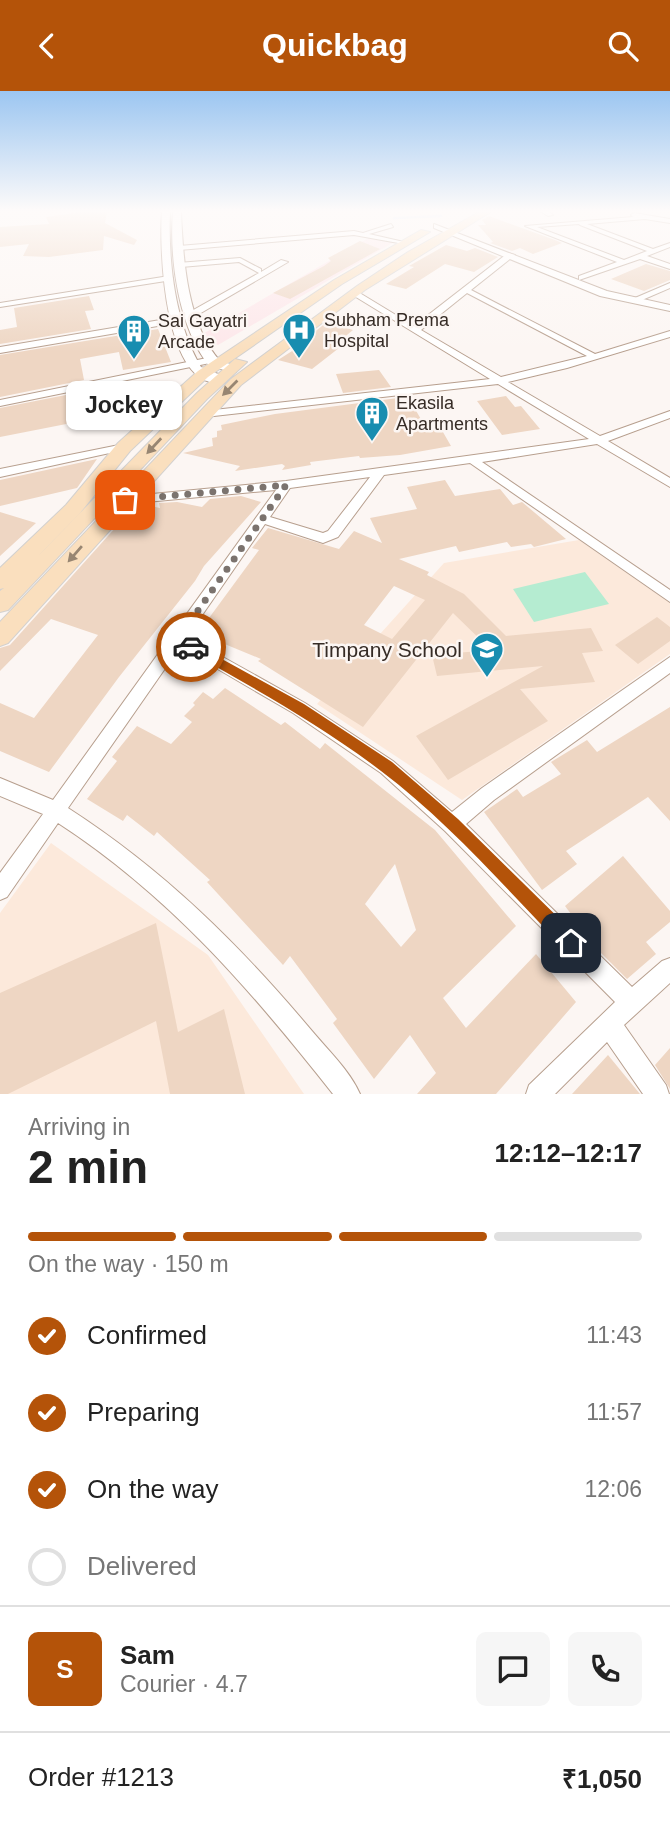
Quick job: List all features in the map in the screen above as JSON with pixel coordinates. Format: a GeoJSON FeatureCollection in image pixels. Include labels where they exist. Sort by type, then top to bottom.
{"type":"FeatureCollection","features":[{"type":"Feature","properties":{"kind":"main road"},"geometry":{"type":"LineString","coordinates":[[166,258],[178,320],[212,369]]}},
{"type":"Feature","properties":{"kind":"main road"},"geometry":{"type":"LineString","coordinates":[[180,258],[196,334],[212,369]]}},
{"type":"Feature","properties":{"kind":"main road"},"geometry":{"type":"LineString","coordinates":[[0,581],[73,509],[124,447],[212,369],[380,258]]}},
{"type":"Feature","properties":{"kind":"main road"},"geometry":{"type":"LineString","coordinates":[[0,604],[212,369],[398,258]]}},
{"type":"Feature","properties":{"kind":"main road"},"geometry":{"type":"LineString","coordinates":[[0,637],[205,414],[247,373],[407,258]]}},
{"type":"Feature","properties":{"kind":"main road"},"geometry":{"type":"LineString","coordinates":[[518,258],[604,294],[670,306]]}},
{"type":"Feature","properties":{"kind":"main road"},"geometry":{"type":"LineString","coordinates":[[529,258],[639,298],[670,306]]}},
{"type":"Feature","properties":{"kind":"street"},"geometry":{"type":"LineString","coordinates":[[416,329],[507,258]]}},
{"type":"Feature","properties":{"kind":"street"},"geometry":{"type":"LineString","coordinates":[[612,258],[623,262]]}},
{"type":"Feature","properties":{"kind":"street"},"geometry":{"type":"LineString","coordinates":[[582,278],[635,258]]}},
{"type":"Feature","properties":{"kind":"street"},"geometry":{"type":"LineString","coordinates":[[645,258],[670,267]]}},
{"type":"Feature","properties":{"kind":"street"},"geometry":{"type":"LineString","coordinates":[[181,265],[240,260],[258,271]]}},
{"type":"Feature","properties":{"kind":"street"},"geometry":{"type":"LineString","coordinates":[[191,315],[284,261]]}},
{"type":"Feature","properties":{"kind":"street"},"geometry":{"type":"LineString","coordinates":[[0,305],[169,278]]}},
{"type":"Feature","properties":{"kind":"street"},"geometry":{"type":"LineString","coordinates":[[639,298],[670,285]]}},
{"type":"Feature","properties":{"kind":"street"},"geometry":{"type":"LineString","coordinates":[[466,290],[595,358]]}},
{"type":"Feature","properties":{"kind":"street"},"geometry":{"type":"LineString","coordinates":[[355,294],[670,483]]}},
{"type":"Feature","properties":{"kind":"street"},"geometry":{"type":"LineString","coordinates":[[0,350],[178,320]]}},
{"type":"Feature","properties":{"kind":"street"},"geometry":{"type":"LineString","coordinates":[[205,414],[498,381],[595,358],[670,334]]}},
{"type":"Feature","properties":{"kind":"street"},"geometry":{"type":"LineString","coordinates":[[0,403],[212,369]]}},
{"type":"Feature","properties":{"kind":"street"},"geometry":{"type":"LineString","coordinates":[[125,500],[286,485],[600,440],[670,414]]}},
{"type":"Feature","properties":{"kind":"street"},"geometry":{"type":"LineString","coordinates":[[0,473],[124,447]]}},
{"type":"Feature","properties":{"kind":"street"},"geometry":{"type":"LineString","coordinates":[[471,460],[670,597]]}},
{"type":"Feature","properties":{"kind":"street"},"geometry":{"type":"LineString","coordinates":[[264,519],[323,538],[333,534],[381,471]]}},
{"type":"Feature","properties":{"kind":"street"},"geometry":{"type":"LineString","coordinates":[[0,890],[286,485]]}},
{"type":"Feature","properties":{"kind":"street"},"geometry":{"type":"LineString","coordinates":[[178,639],[299,708],[387,767],[452,824],[631,1002]]}},
{"type":"Feature","properties":{"kind":"street"},"geometry":{"type":"LineString","coordinates":[[452,824],[488,794],[670,664]]}},
{"type":"Feature","properties":{"kind":"street"},"geometry":{"type":"LineString","coordinates":[[0,787],[57,812],[131,863],[170,894],[277,1005],[348,1094]]}},
{"type":"Feature","properties":{"kind":"street"},"geometry":{"type":"LineString","coordinates":[[538,1094],[631,1002],[670,969]]}},
{"type":"Feature","properties":{"kind":"street"},"geometry":{"type":"LineString","coordinates":[[609,1024],[657,1094]]}},
{"type":"Feature","properties":{"kind":"shaded area"},"geometry":{"type":"Polygon","coordinates":[[[334,258],[367,258],[218,345],[201,335],[334,258]]]}},
{"type":"Feature","properties":{"kind":"shaded area","name":"Timpany School"},"geometry":{"type":"Polygon","coordinates":[[[579,540],[670,603],[670,654],[462,800],[317,704],[444,563],[579,540]]]}},
{"type":"Feature","properties":{"kind":"shaded area"},"geometry":{"type":"Polygon","coordinates":[[[51,843],[208,955],[304,1094],[0,1094],[0,913],[51,843]]]}},
{"type":"Feature","properties":{"kind":"green space"},"geometry":{"type":"Polygon","coordinates":[[[585,572],[609,604],[534,622],[513,589],[585,572]]]}},
{"type":"Feature","properties":{"kind":"building"},"geometry":{"type":"Polygon","coordinates":[[[328,258],[364,258],[290,299],[273,293],[324,266],[331,261],[328,258]]]}},
{"type":"Feature","properties":{"kind":"building"},"geometry":{"type":"Polygon","coordinates":[[[423,258],[497,258],[474,272],[445,264],[406,289],[386,284],[414,267],[409,266],[423,258]]]}},
{"type":"Feature","properties":{"kind":"building"},"geometry":{"type":"Polygon","coordinates":[[[646,264],[670,271],[670,280],[644,291],[611,279],[646,264]]]}},
{"type":"Feature","properties":{"kind":"building"},"geometry":{"type":"Polygon","coordinates":[[[89,296],[94,310],[85,311],[91,329],[0,344],[0,330],[17,327],[14,308],[89,296]]]}},
{"type":"Feature","properties":{"kind":"building"},"geometry":{"type":"Polygon","coordinates":[[[327,322],[353,330],[342,339],[348,341],[312,369],[278,360],[311,339],[307,338],[327,322]]]}},
{"type":"Feature","properties":{"kind":"building"},"geometry":{"type":"Polygon","coordinates":[[[158,329],[171,362],[123,370],[119,352],[80,359],[84,380],[0,397],[0,355],[158,329]]]}},
{"type":"Feature","properties":{"kind":"building"},"geometry":{"type":"Polygon","coordinates":[[[379,370],[391,387],[343,393],[336,374],[379,370]]]}},
{"type":"Feature","properties":{"kind":"building"},"geometry":{"type":"Polygon","coordinates":[[[86,391],[88,399],[98,397],[102,417],[0,437],[0,408],[86,391]]]}},
{"type":"Feature","properties":{"kind":"building"},"geometry":{"type":"Polygon","coordinates":[[[506,396],[515,407],[521,406],[540,429],[502,435],[477,401],[506,396]]]}},
{"type":"Feature","properties":{"kind":"building"},"geometry":{"type":"Polygon","coordinates":[[[398,398],[411,402],[422,421],[436,420],[451,446],[400,455],[359,456],[310,462],[311,465],[282,470],[285,466],[282,464],[235,471],[240,466],[183,453],[213,446],[212,438],[217,437],[217,431],[222,430],[221,425],[275,414],[398,398]]]}},
{"type":"Feature","properties":{"kind":"building"},"geometry":{"type":"Polygon","coordinates":[[[97,459],[77,488],[0,506],[0,480],[97,459]]]}},
{"type":"Feature","properties":{"kind":"building"},"geometry":{"type":"Polygon","coordinates":[[[445,480],[455,496],[500,489],[513,505],[522,502],[566,539],[534,547],[531,544],[511,547],[507,542],[459,552],[456,546],[399,559],[429,572],[427,575],[464,594],[506,636],[591,628],[603,651],[582,653],[595,682],[520,689],[548,721],[448,780],[416,736],[543,666],[437,676],[432,655],[491,650],[453,613],[363,727],[258,661],[261,659],[198,633],[259,550],[252,548],[268,528],[339,549],[354,531],[382,543],[370,518],[417,509],[407,487],[445,480]],[[394,586],[364,625],[392,639],[425,600],[394,586]]]}},
{"type":"Feature","properties":{"kind":"building"},"geometry":{"type":"Polygon","coordinates":[[[241,496],[261,502],[204,566],[49,772],[0,751],[0,703],[34,718],[98,635],[51,619],[0,671],[0,648],[10,645],[134,507],[143,509],[146,505],[160,508],[159,503],[177,502],[202,507],[210,499],[241,496]]]}},
{"type":"Feature","properties":{"kind":"building"},"geometry":{"type":"Polygon","coordinates":[[[0,512],[36,523],[0,556],[0,512]]]}},
{"type":"Feature","properties":{"kind":"building"},"geometry":{"type":"Polygon","coordinates":[[[657,617],[670,627],[670,641],[638,664],[615,645],[657,617]]]}},
{"type":"Feature","properties":{"kind":"building"},"geometry":{"type":"Polygon","coordinates":[[[225,688],[281,725],[285,722],[320,749],[325,743],[435,830],[516,926],[443,998],[466,1028],[536,954],[576,1002],[496,1094],[417,1094],[436,1073],[410,1035],[374,1079],[333,1023],[337,1019],[290,956],[283,965],[207,882],[210,880],[157,832],[154,836],[127,815],[123,821],[87,799],[117,761],[112,757],[137,726],[171,744],[192,722],[184,716],[203,692],[213,699],[225,688]],[[395,864],[365,904],[401,947],[416,930],[395,864]]]}},
{"type":"Feature","properties":{"kind":"building"},"geometry":{"type":"Polygon","coordinates":[[[670,707],[670,821],[648,797],[566,851],[577,864],[542,890],[484,812],[517,789],[523,797],[561,774],[551,762],[587,740],[597,752],[670,707]]]}},
{"type":"Feature","properties":{"kind":"building"},"geometry":{"type":"Polygon","coordinates":[[[623,856],[670,911],[670,922],[646,942],[656,954],[627,979],[598,950],[565,906],[623,856]]]}},
{"type":"Feature","properties":{"kind":"building"},"geometry":{"type":"Polygon","coordinates":[[[156,923],[178,1032],[224,1009],[245,1094],[170,1094],[156,1021],[8,1094],[0,1094],[0,993],[156,923]]]}},
{"type":"Feature","properties":{"kind":"building"},"geometry":{"type":"Polygon","coordinates":[[[670,1048],[670,1089],[655,1065],[670,1048]]]}},
{"type":"Feature","properties":{"kind":"building"},"geometry":{"type":"Polygon","coordinates":[[[608,1055],[640,1094],[572,1094],[608,1055]]]}},
{"type":"Feature","properties":{"kind":"way so far"},"geometry":{"type":"LineString","coordinates":[[125,500],[286,485],[178,639],[191,647]]}},
{"type":"Feature","properties":{"kind":"place","name":"Subham Prema Hospital"},"geometry":{"type":"Point","coordinates":[299,360]}},
{"type":"Feature","properties":{"kind":"place","name":"Sai Gayatri Arcade"},"geometry":{"type":"Point","coordinates":[134,361]}},
{"type":"Feature","properties":{"kind":"place","name":"Ekasila Apartments"},"geometry":{"type":"Point","coordinates":[372,443]}},
{"type":"Feature","properties":{"kind":"place","name":"Jockey"},"geometry":{"type":"Point","coordinates":[125,500]}},
{"type":"Feature","properties":{"kind":"place","name":"Timpany School"},"geometry":{"type":"Point","coordinates":[487,679]}},
{"type":"Feature","properties":{"kind":"route"},"geometry":{"type":"LineString","coordinates":[[191,647],[299,708],[387,767],[452,824],[571,943]]}}]}
